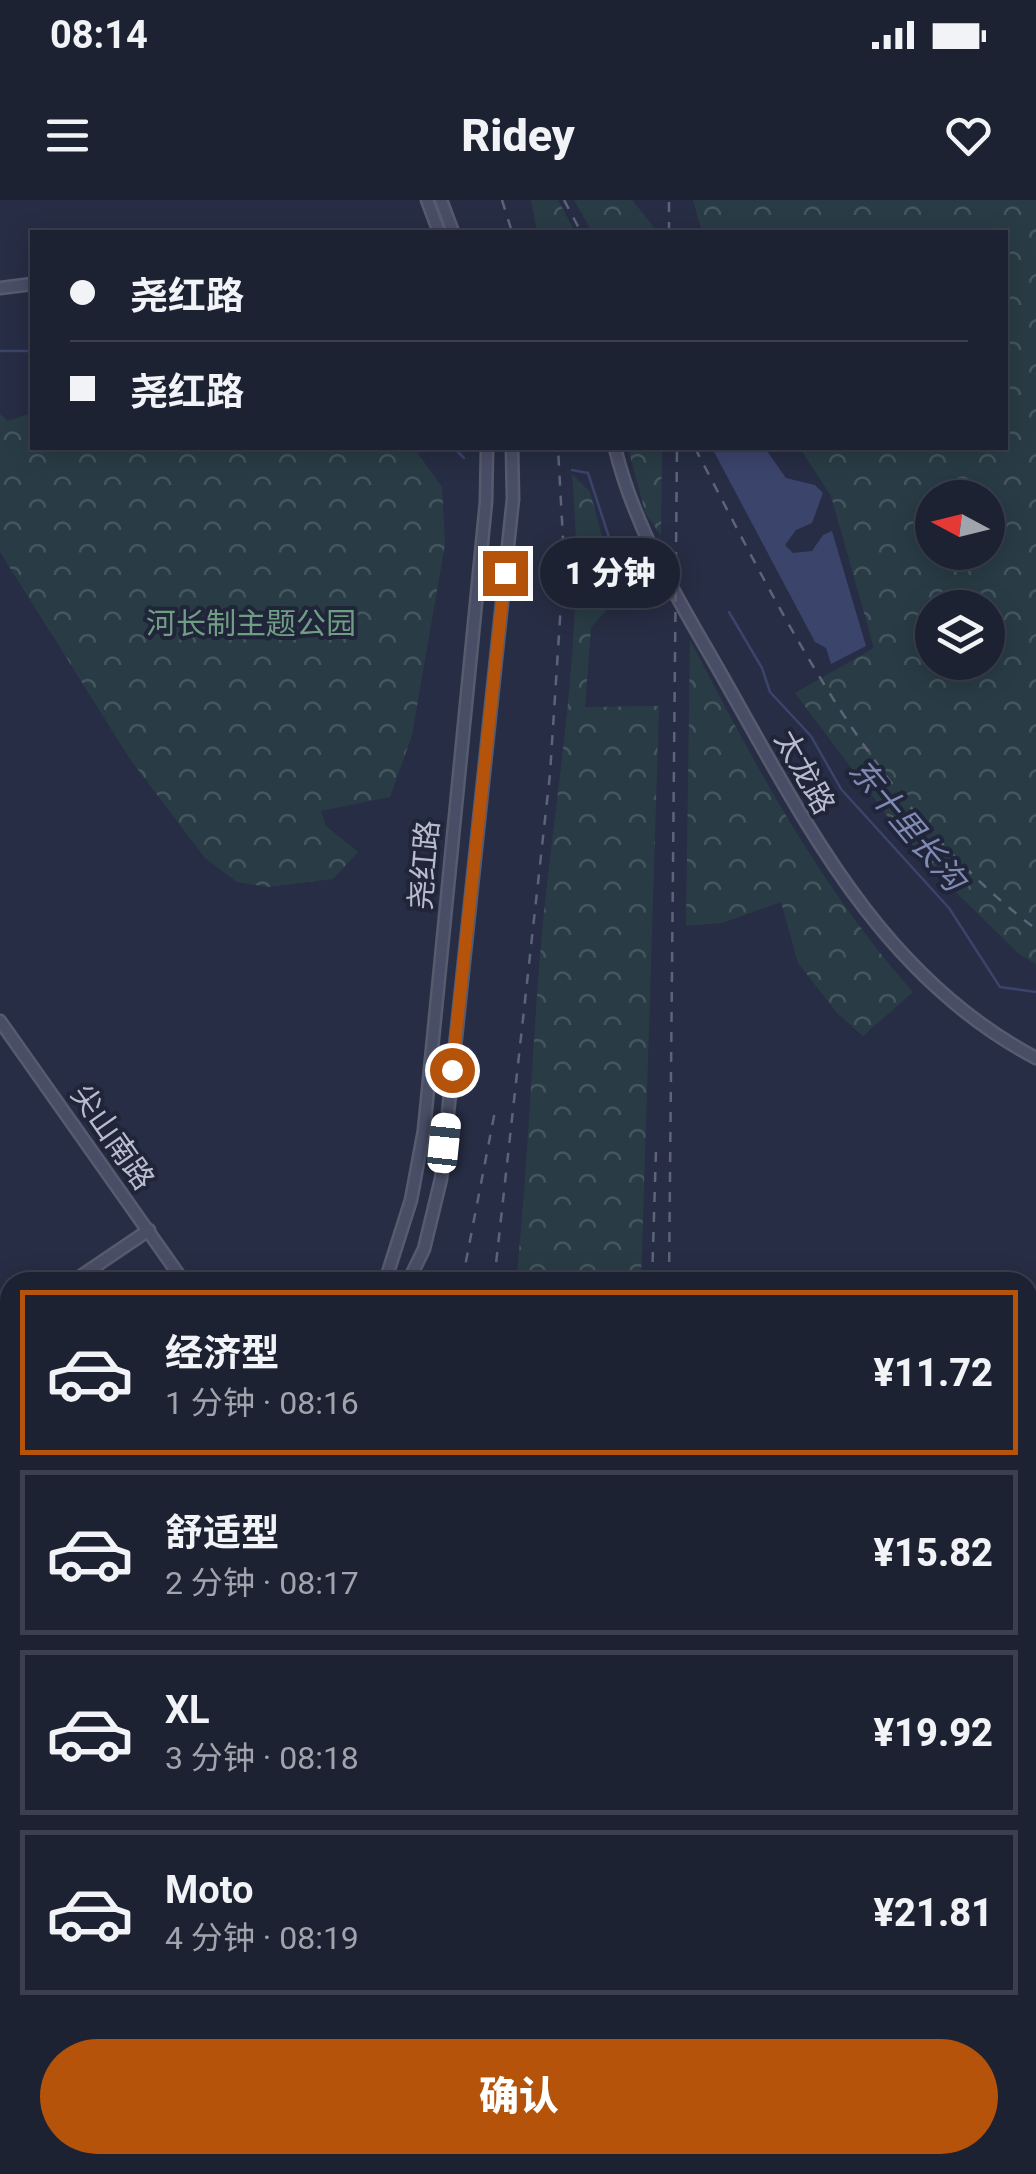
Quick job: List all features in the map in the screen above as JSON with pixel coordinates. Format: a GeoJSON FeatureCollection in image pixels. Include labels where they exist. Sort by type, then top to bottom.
{"type":"FeatureCollection","features":[{"type":"Feature","properties":{"kind":"main road"},"geometry":{"type":"LineString","coordinates":[[427,200],[437,230]]}},
{"type":"Feature","properties":{"kind":"main road"},"geometry":{"type":"LineString","coordinates":[[440,200],[452,230]]}},
{"type":"Feature","properties":{"kind":"main road"},"geometry":{"type":"LineString","coordinates":[[0,288],[30,284]]}},
{"type":"Feature","properties":{"kind":"main road","name":"尧红路"},"geometry":{"type":"LineString","coordinates":[[388,1272],[411,1200],[424,1130],[486,502],[487,450]]}},
{"type":"Feature","properties":{"kind":"main road","name":"尧红路"},"geometry":{"type":"LineString","coordinates":[[413,1272],[424,1248],[441,1180],[513,499],[512,450]]}},
{"type":"Feature","properties":{"kind":"main road","name":"太龙路"},"geometry":{"type":"LineString","coordinates":[[616,450],[647,544],[843,884],[924,979],[984,1027],[1036,1058]]}},
{"type":"Feature","properties":{"kind":"main road","name":"尖山南路"},"geometry":{"type":"LineString","coordinates":[[0,1021],[177,1272]]}},
{"type":"Feature","properties":{"kind":"main road"},"geometry":{"type":"LineString","coordinates":[[87,1272],[149,1230]]}},
{"type":"Feature","properties":{"kind":"green space"},"geometry":{"type":"Polygon","coordinates":[[[531,200],[558,200],[574,230],[537,230],[531,200]]]}},
{"type":"Feature","properties":{"kind":"green space"},"geometry":{"type":"Polygon","coordinates":[[[574,200],[632,200],[656,230],[591,230],[574,200]]]}},
{"type":"Feature","properties":{"kind":"green space"},"geometry":{"type":"Polygon","coordinates":[[[693,200],[1036,200],[1036,964],[1019,954],[913,850],[795,693],[874,648],[831,496],[801,450],[1008,450],[1008,230],[701,230],[693,200]]]}},
{"type":"Feature","properties":{"kind":"green space","name":"河长制主题公园"},"geometry":{"type":"Polygon","coordinates":[[[0,414],[8,421],[30,414],[30,450],[415,450],[442,487],[445,544],[412,735],[390,797],[321,811],[326,826],[358,852],[333,879],[268,887],[237,882],[205,858],[130,759],[0,552],[0,414]]]}},
{"type":"Feature","properties":{"kind":"green space"},"geometry":{"type":"Polygon","coordinates":[[[629,450],[662,450],[661,536],[645,512],[629,450]]]}},
{"type":"Feature","properties":{"kind":"green space"},"geometry":{"type":"Polygon","coordinates":[[[572,474],[590,492],[618,596],[591,628],[585,707],[659,706],[641,1272],[517,1272],[544,912],[573,638],[572,474]]]}},
{"type":"Feature","properties":{"kind":"green space"},"geometry":{"type":"Polygon","coordinates":[[[690,640],[764,778],[818,867],[913,992],[863,1036],[837,1013],[798,963],[781,902],[722,923],[686,926],[690,640]]]}},
{"type":"Feature","properties":{"kind":"water"},"geometry":{"type":"Polygon","coordinates":[[[713,450],[766,450],[786,478],[815,485],[823,493],[812,523],[796,530],[785,545],[793,553],[812,551],[823,535],[832,531],[866,646],[831,664],[826,648],[815,642],[713,450]]]}},
{"type":"Feature","properties":{"kind":"waterway","name":"东十里长沟"},"geometry":{"type":"LineString","coordinates":[[0,351],[30,351]]}},
{"type":"Feature","properties":{"kind":"waterway","name":"东十里长沟"},"geometry":{"type":"LineString","coordinates":[[456,450],[464,458]]}},
{"type":"Feature","properties":{"kind":"waterway","name":"东十里长沟"},"geometry":{"type":"LineString","coordinates":[[572,470],[588,473],[624,583],[633,593]]}},
{"type":"Feature","properties":{"kind":"waterway","name":"东十里长沟"},"geometry":{"type":"LineString","coordinates":[[729,612],[762,668],[770,692],[811,736],[841,789],[949,908],[1000,987],[1036,992]]}},
{"type":"Feature","properties":{"kind":"railway"},"geometry":{"type":"LineString","coordinates":[[502,200],[511,230]]}},
{"type":"Feature","properties":{"kind":"railway"},"geometry":{"type":"LineString","coordinates":[[564,200],[580,230]]}},
{"type":"Feature","properties":{"kind":"railway"},"geometry":{"type":"LineString","coordinates":[[669,200],[669,230]]}},
{"type":"Feature","properties":{"kind":"railway"},"geometry":{"type":"LineString","coordinates":[[495,1272],[550,774],[564,557],[558,450]]}},
{"type":"Feature","properties":{"kind":"railway"},"geometry":{"type":"LineString","coordinates":[[669,1272],[677,450]]}},
{"type":"Feature","properties":{"kind":"railway"},"geometry":{"type":"LineString","coordinates":[[696,450],[800,645],[881,770],[979,881],[1036,929]]}},
{"type":"Feature","properties":{"kind":"railway"},"geometry":{"type":"LineString","coordinates":[[464,1272],[495,1111]]}},
{"type":"Feature","properties":{"kind":"railway"},"geometry":{"type":"LineString","coordinates":[[652,1272],[656,1150]]}},
{"type":"Feature","properties":{"kind":"route"},"geometry":{"type":"LineString","coordinates":[[452,1070],[505,573]]}}]}
